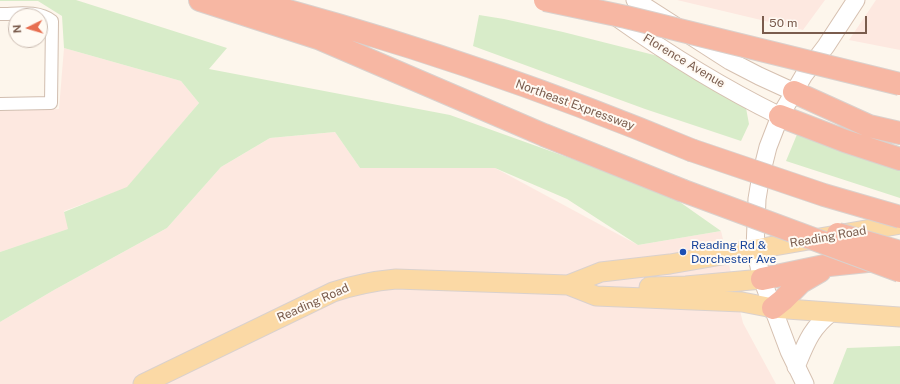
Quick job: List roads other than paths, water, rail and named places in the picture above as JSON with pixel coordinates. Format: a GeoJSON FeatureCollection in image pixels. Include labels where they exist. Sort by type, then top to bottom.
{"type":"FeatureCollection","features":[{"type":"Feature","properties":{"kind":"highway"},"geometry":{"type":"LineString","coordinates":[[200,0],[318,38],[537,132],[681,190],[900,271]]}},
{"type":"Feature","properties":{"kind":"highway","name":"Northeast Expressway"},"geometry":{"type":"LineString","coordinates":[[247,0],[311,17],[424,52],[539,91],[631,125],[691,150],[824,195],[897,222]]}},
{"type":"Feature","properties":{"kind":"highway"},"geometry":{"type":"LineString","coordinates":[[545,0],[641,21],[900,84]]}},
{"type":"Feature","properties":{"kind":"highway"},"geometry":{"type":"LineString","coordinates":[[794,92],[869,126],[900,133]]}},
{"type":"Feature","properties":{"kind":"highway"},"geometry":{"type":"LineString","coordinates":[[780,116],[845,141],[900,159]]}},
{"type":"Feature","properties":{"kind":"highway"},"geometry":{"type":"LineString","coordinates":[[681,190],[900,252]]}},
{"type":"Feature","properties":{"kind":"highway"},"geometry":{"type":"LineString","coordinates":[[762,279],[829,265],[900,257]]}},
{"type":"Feature","properties":{"kind":"highway"},"geometry":{"type":"LineString","coordinates":[[773,308],[801,282],[829,265]]}},
{"type":"Feature","properties":{"kind":"main road","name":"Reading Road"},"geometry":{"type":"LineString","coordinates":[[568,286],[601,272],[670,264],[897,222]]}},
{"type":"Feature","properties":{"kind":"main road","name":"Reading Road"},"geometry":{"type":"LineString","coordinates":[[143,384],[333,292],[351,285],[376,280],[396,279],[568,286],[596,296],[742,302],[773,308],[900,317]]}},
{"type":"Feature","properties":{"kind":"main road"},"geometry":{"type":"LineString","coordinates":[[616,297],[635,287],[686,286],[762,279]]}},
{"type":"Feature","properties":{"kind":"street","name":"Florence Avenue"},"geometry":{"type":"LineString","coordinates":[[592,0],[638,32],[713,79],[780,116]]}},
{"type":"Feature","properties":{"kind":"street","name":"Florence Avenue"},"geometry":{"type":"LineString","coordinates":[[636,0],[730,61],[794,92]]}},
{"type":"Feature","properties":{"kind":"street"},"geometry":{"type":"LineString","coordinates":[[805,384],[796,367],[762,279],[755,249],[757,199],[768,147],[780,116],[794,92],[856,0]]}},
{"type":"Feature","properties":{"kind":"street"},"geometry":{"type":"LineString","coordinates":[[0,14],[31,14],[45,16],[52,21],[51,103],[0,104]]}},
{"type":"Feature","properties":{"kind":"street"},"geometry":{"type":"LineString","coordinates":[[796,367],[811,333],[822,320],[832,312]]}},
{"type":"Feature","properties":{"kind":"place","name":"Reading Rd & Dorchester Ave"},"geometry":{"type":"Point","coordinates":[683,252]}}]}
